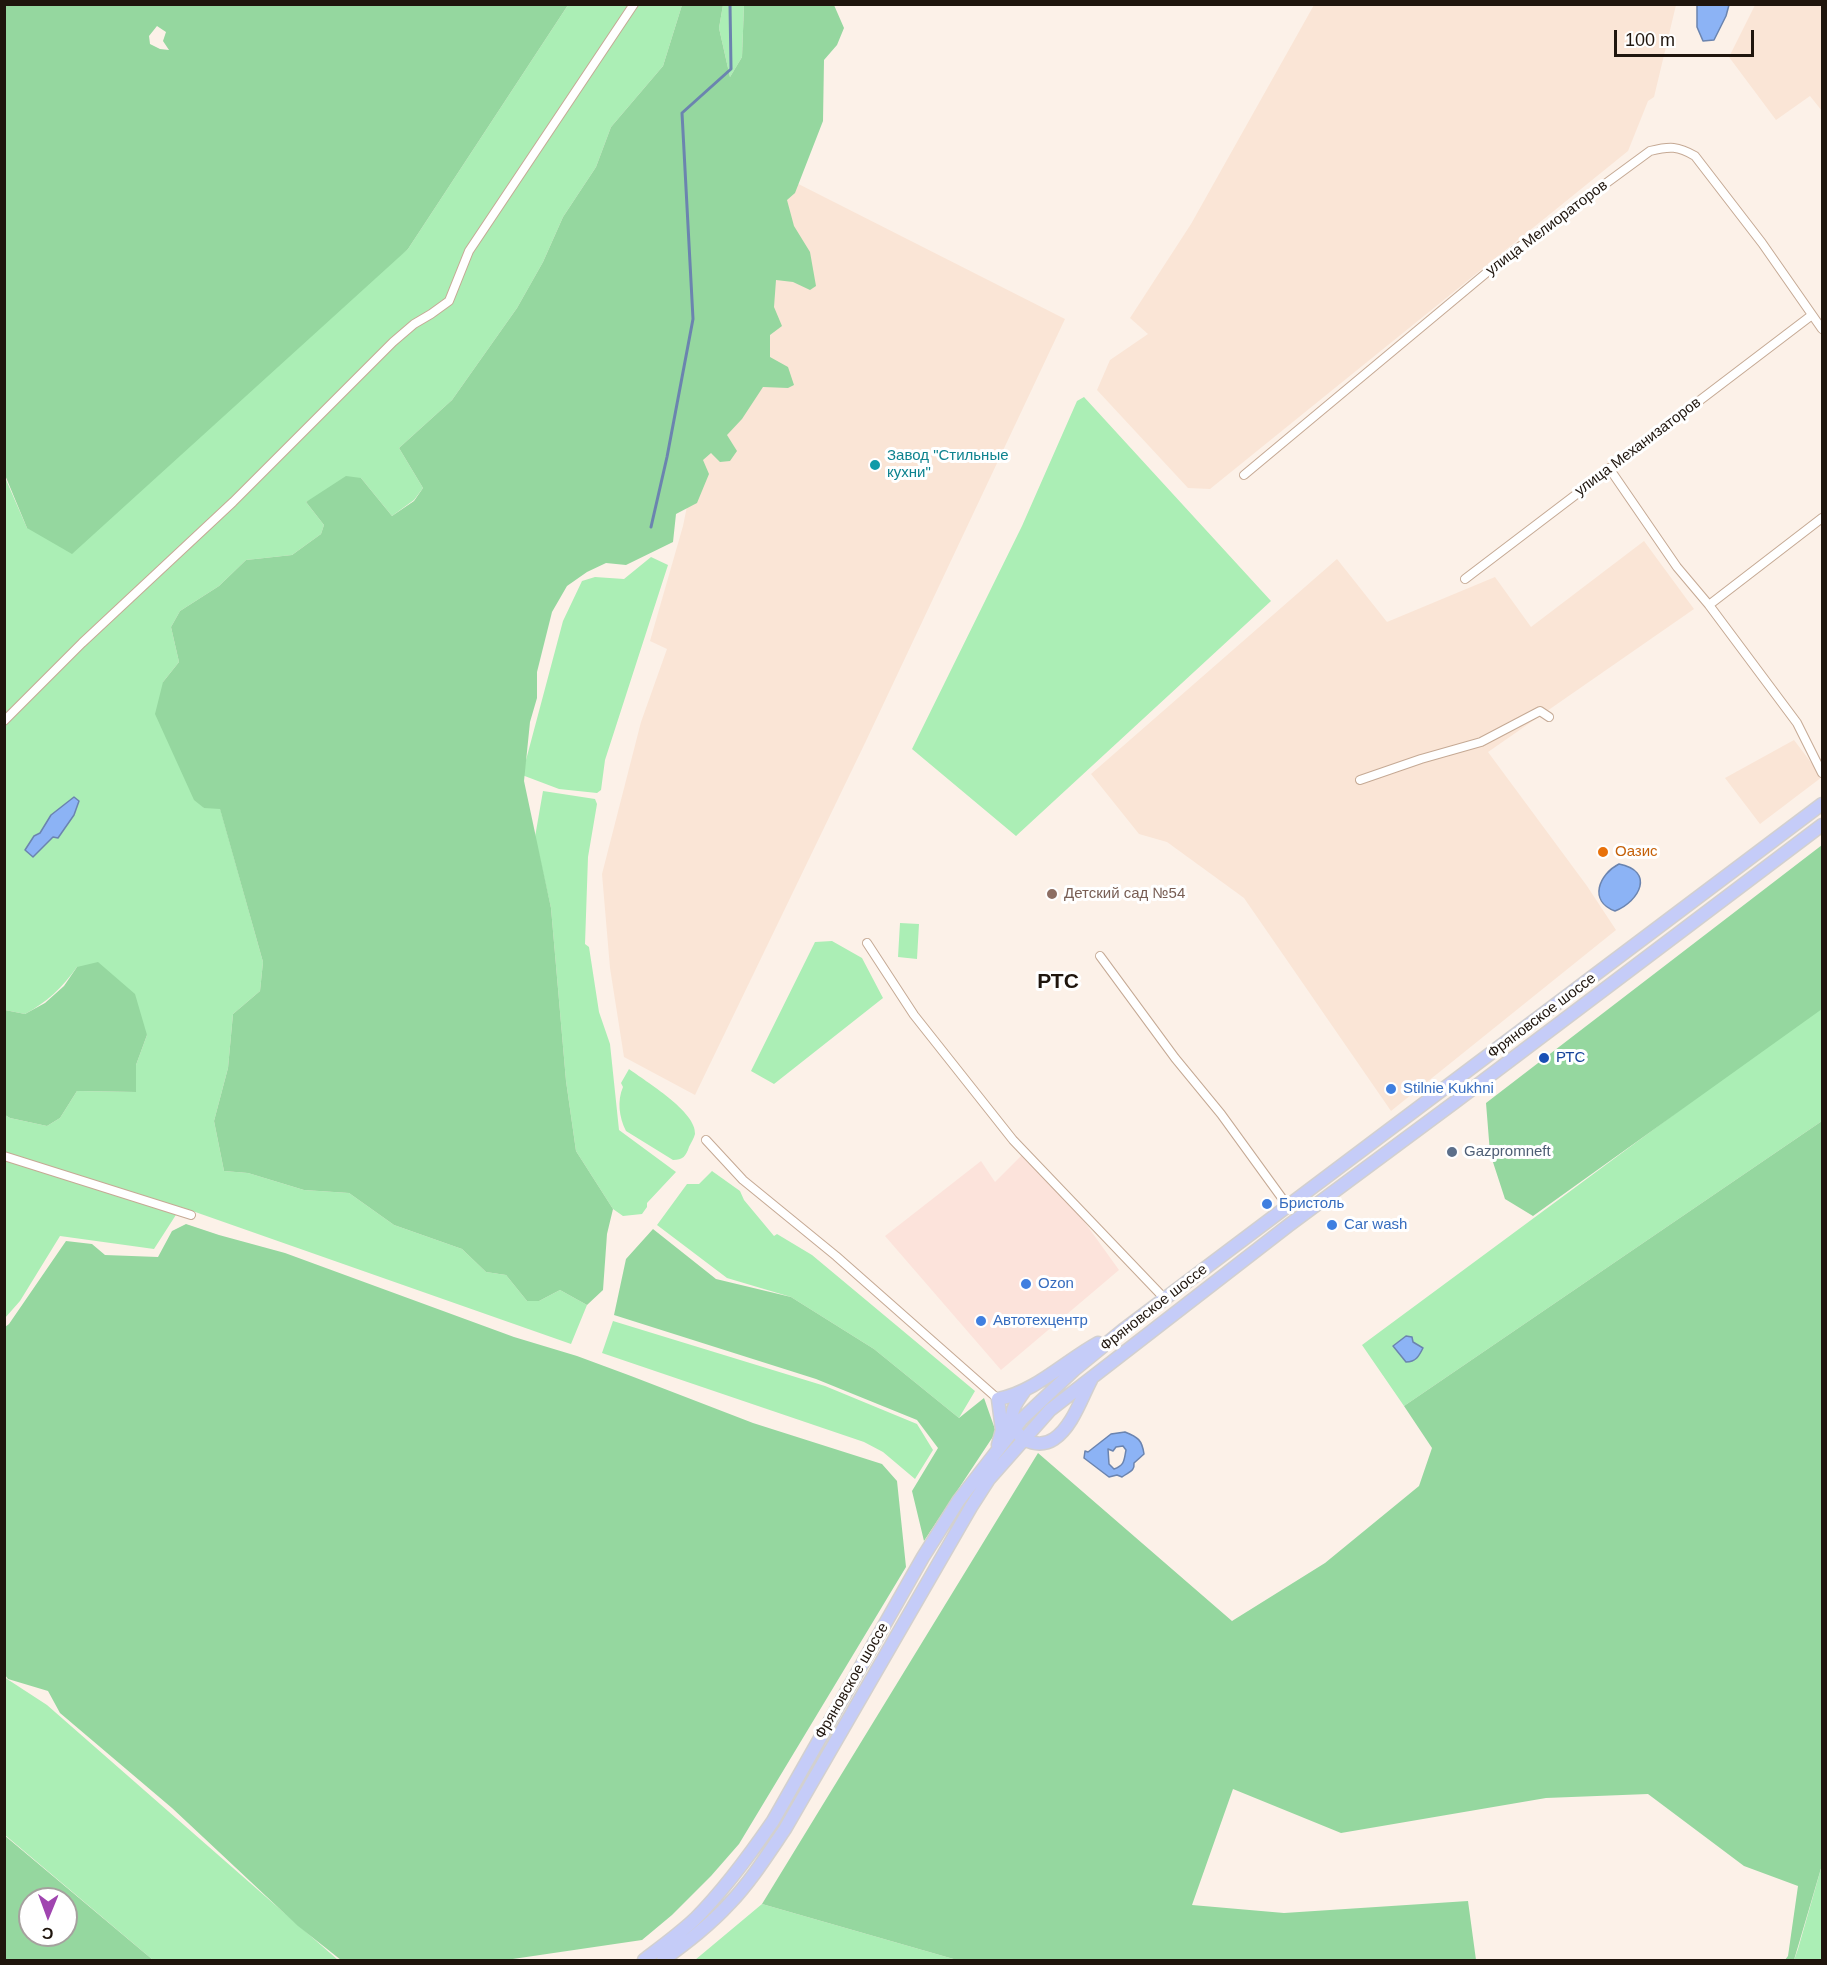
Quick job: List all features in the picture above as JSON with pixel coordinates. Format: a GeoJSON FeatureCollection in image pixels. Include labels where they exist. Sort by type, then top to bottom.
{"type":"FeatureCollection","features":[{"type":"Feature","properties":{"kind":"main road","name":"Фряновское шоссе"},"geometry":{"type":"LineString","coordinates":[[644,1960],[693,1920],[723,1889],[753,1851],[773,1821],[923,1557],[959,1500],[1014,1428],[1040,1400],[1123,1330],[1287,1205],[1398,1125],[1822,804]]}},
{"type":"Feature","properties":{"kind":"main road","name":"Фряновское шоссе"},"geometry":{"type":"LineString","coordinates":[[663,1960],[717,1916],[732,1901],[764,1860],[785,1829],[971,1507],[989,1479],[1050,1410],[1289,1225],[1822,825]]}},
{"type":"Feature","properties":{"kind":"main road"},"geometry":{"type":"LineString","coordinates":[[998,1399],[1011,1397],[1025,1390],[1088,1349],[1123,1330]]}},
{"type":"Feature","properties":{"kind":"main road"},"geometry":{"type":"LineString","coordinates":[[998,1399],[1014,1428],[1024,1439],[1038,1443],[1052,1440],[1069,1422],[1093,1376]]}},
{"type":"Feature","properties":{"kind":"main road"},"geometry":{"type":"LineString","coordinates":[[1014,1428],[1012,1416],[1014,1406],[1025,1390]]}},
{"type":"Feature","properties":{"kind":"main road"},"geometry":{"type":"LineString","coordinates":[[994,1453],[1002,1430],[1002,1415],[998,1399]]}},
{"type":"Feature","properties":{"kind":"street"},"geometry":{"type":"LineString","coordinates":[[4,721],[82,643],[233,501],[393,342],[414,324],[448,301],[469,251],[634,4]]}},
{"type":"Feature","properties":{"kind":"street","name":"улица Мелиораторов"},"geometry":{"type":"LineString","coordinates":[[1244,475],[1503,259],[1650,151],[1670,146],[1685,150],[1695,156],[1762,243],[1822,329]]}},
{"type":"Feature","properties":{"kind":"street","name":"улица Механизаторов"},"geometry":{"type":"LineString","coordinates":[[1465,579],[1812,315]]}},
{"type":"Feature","properties":{"kind":"street"},"geometry":{"type":"LineString","coordinates":[[1610,468],[1677,567],[1709,604],[1797,723],[1822,773]]}},
{"type":"Feature","properties":{"kind":"street"},"geometry":{"type":"LineString","coordinates":[[1709,604],[1822,518]]}},
{"type":"Feature","properties":{"kind":"street"},"geometry":{"type":"LineString","coordinates":[[1360,780],[1481,742],[1540,711],[1549,717]]}},
{"type":"Feature","properties":{"kind":"street"},"geometry":{"type":"LineString","coordinates":[[867,943],[914,1015],[1013,1140],[1165,1299]]}},
{"type":"Feature","properties":{"kind":"street"},"geometry":{"type":"LineString","coordinates":[[1100,956],[1175,1058],[1221,1114],[1287,1205]]}},
{"type":"Feature","properties":{"kind":"street"},"geometry":{"type":"LineString","coordinates":[[706,1140],[742,1180],[837,1256],[998,1399]]}},
{"type":"Feature","properties":{"kind":"street"},"geometry":{"type":"LineString","coordinates":[[4,1156],[191,1215]]}},
{"type":"Feature","properties":{"kind":"shaded area"},"geometry":{"type":"Polygon","coordinates":[[[1314,5],[1676,5],[1654,97],[1648,101],[1628,151],[1210,489],[1188,488],[1097,390],[1110,360],[1148,334],[1130,318],[1191,224],[1314,5]]]}},
{"type":"Feature","properties":{"kind":"shaded area"},"geometry":{"type":"Polygon","coordinates":[[[1755,5],[1822,5],[1822,111],[1810,96],[1776,120],[1729,57],[1755,5]]]}},
{"type":"Feature","properties":{"kind":"shaded area"},"geometry":{"type":"Polygon","coordinates":[[[757,163],[1065,319],[865,743],[695,1095],[624,1057],[610,968],[602,874],[641,722],[667,649],[650,641],[683,526],[757,163]]]}},
{"type":"Feature","properties":{"kind":"shaded area"},"geometry":{"type":"Polygon","coordinates":[[[1644,541],[1694,609],[1488,752],[1587,886],[1616,930],[1391,1111],[1244,898],[1167,842],[1139,834],[1091,774],[1337,559],[1387,622],[1495,577],[1531,627],[1644,541]]]}},
{"type":"Feature","properties":{"kind":"shaded area"},"geometry":{"type":"Polygon","coordinates":[[[1794,740],[1822,777],[1760,824],[1725,778],[1794,740]]]}},
{"type":"Feature","properties":{"kind":"shaded area"},"geometry":{"type":"Polygon","coordinates":[[[1023,1154],[1050,1174],[1119,1270],[1001,1370],[885,1236],[981,1161],[995,1182],[1023,1154]]]}},
{"type":"Feature","properties":{"kind":"green space"},"geometry":{"type":"Polygon","coordinates":[[[5,4],[568,5],[408,249],[72,554],[27,528],[5,475],[5,4]],[[157,26],[149,36],[150,44],[169,50],[163,41],[166,32],[157,26]]]}},
{"type":"Feature","properties":{"kind":"green space"},"geometry":{"type":"Polygon","coordinates":[[[568,5],[682,5],[663,66],[611,127],[596,167],[563,217],[543,262],[517,308],[452,400],[399,448],[423,488],[414,500],[392,516],[361,478],[306,502],[324,525],[321,534],[292,555],[246,560],[219,586],[180,611],[171,627],[179,662],[163,682],[204,808],[220,808],[263,962],[260,991],[233,1014],[228,1068],[214,1121],[224,1171],[248,1173],[304,1190],[349,1193],[394,1225],[462,1249],[486,1272],[506,1275],[527,1301],[539,1301],[560,1290],[587,1305],[571,1344],[181,1207],[154,1249],[60,1236],[20,1301],[5,1318],[5,1115],[47,1126],[60,1118],[77,1091],[136,1092],[136,1065],[147,1035],[77,967],[54,994],[25,1014],[5,1010],[4,475],[27,528],[408,249],[568,5]]]}},
{"type":"Feature","properties":{"kind":"green space"},"geometry":{"type":"Polygon","coordinates":[[[682,5],[723,5],[719,28],[730,77],[742,57],[744,5],[834,5],[844,28],[837,45],[824,60],[823,121],[795,193],[787,200],[794,226],[810,252],[816,286],[810,290],[793,282],[776,280],[774,307],[782,326],[770,335],[770,357],[788,367],[794,385],[788,388],[763,387],[742,419],[727,435],[737,451],[730,461],[720,462],[711,453],[703,460],[709,474],[697,503],[676,514],[673,542],[626,565],[606,563],[587,572],[567,586],[552,612],[537,672],[537,698],[530,722],[524,781],[551,908],[566,1081],[576,1151],[613,1209],[607,1234],[603,1290],[587,1305],[560,1290],[539,1301],[527,1301],[506,1275],[486,1272],[462,1249],[394,1225],[349,1193],[304,1190],[248,1173],[224,1171],[214,1121],[228,1068],[233,1014],[260,991],[263,962],[220,809],[204,808],[194,800],[155,714],[163,682],[179,662],[171,627],[180,611],[219,586],[246,560],[292,555],[321,534],[324,525],[306,502],[346,476],[361,478],[392,516],[414,501],[423,488],[399,448],[452,400],[517,308],[543,262],[563,217],[596,167],[611,127],[663,66],[682,5]]]}},
{"type":"Feature","properties":{"kind":"green space"},"geometry":{"type":"Polygon","coordinates":[[[723,5],[744,5],[742,57],[730,77],[719,28],[723,5]]]}},
{"type":"Feature","properties":{"kind":"green space"},"geometry":{"type":"Polygon","coordinates":[[[1084,397],[1271,601],[1016,836],[912,749],[1022,526],[1077,401],[1084,397]]]}},
{"type":"Feature","properties":{"kind":"green space"},"geometry":{"type":"Polygon","coordinates":[[[651,557],[668,565],[605,760],[601,790],[597,793],[559,789],[522,775],[563,621],[582,581],[595,577],[624,579],[651,557]]]}},
{"type":"Feature","properties":{"kind":"green space"},"geometry":{"type":"Polygon","coordinates":[[[543,791],[595,799],[597,804],[588,857],[585,944],[589,947],[599,1012],[610,1044],[619,1130],[676,1172],[647,1203],[642,1214],[623,1216],[613,1209],[576,1151],[566,1081],[551,908],[535,837],[543,791]]]}},
{"type":"Feature","properties":{"kind":"green space"},"geometry":{"type":"Polygon","coordinates":[[[1822,845],[1822,1009],[1533,1216],[1505,1199],[1490,1153],[1486,1103],[1822,845]]]}},
{"type":"Feature","properties":{"kind":"green space"},"geometry":{"type":"Polygon","coordinates":[[[900,923],[919,924],[917,959],[898,957],[900,923]]]}},
{"type":"Feature","properties":{"kind":"green space"},"geometry":{"type":"Polygon","coordinates":[[[832,941],[862,958],[883,998],[774,1084],[751,1071],[815,942],[832,941]]]}},
{"type":"Feature","properties":{"kind":"green space"},"geometry":{"type":"Polygon","coordinates":[[[98,962],[135,994],[147,1035],[136,1065],[136,1092],[77,1091],[60,1118],[47,1126],[10,1118],[5,1115],[5,1010],[25,1014],[45,1003],[64,986],[77,967],[98,962]]]}},
{"type":"Feature","properties":{"kind":"green space"},"geometry":{"type":"Polygon","coordinates":[[[1822,1005],[1822,1121],[1404,1406],[1362,1345],[1822,1005]]]}},
{"type":"Feature","properties":{"kind":"green space"},"geometry":{"type":"Polygon","coordinates":[[[629,1069],[669,1098],[688,1116],[695,1136],[684,1157],[673,1160],[626,1131],[620,1115],[619,1103],[623,1087],[621,1083],[629,1069]]]}},
{"type":"Feature","properties":{"kind":"green space"},"geometry":{"type":"Polygon","coordinates":[[[1822,1121],[1822,1865],[1794,1960],[1785,1960],[1788,1956],[1798,1886],[1744,1866],[1648,1794],[1546,1798],[1341,1833],[1233,1789],[1192,1905],[1284,1913],[1468,1901],[1476,1960],[957,1960],[762,1904],[1038,1453],[1232,1621],[1325,1563],[1419,1486],[1432,1448],[1404,1406],[1822,1121]]]}},
{"type":"Feature","properties":{"kind":"green space"},"geometry":{"type":"Polygon","coordinates":[[[712,1171],[740,1191],[744,1200],[774,1236],[777,1234],[812,1255],[975,1391],[959,1418],[874,1349],[791,1297],[727,1278],[657,1225],[687,1184],[699,1184],[712,1171]]]}},
{"type":"Feature","properties":{"kind":"green space"},"geometry":{"type":"Polygon","coordinates":[[[186,1224],[285,1253],[514,1337],[577,1356],[753,1423],[882,1464],[897,1481],[906,1567],[739,1844],[672,1915],[642,1940],[506,1960],[341,1960],[298,1926],[172,1808],[60,1713],[48,1691],[8,1679],[5,1675],[5,1327],[66,1241],[92,1244],[105,1255],[158,1257],[172,1231],[186,1224]]]}},
{"type":"Feature","properties":{"kind":"green space"},"geometry":{"type":"Polygon","coordinates":[[[653,1229],[716,1279],[791,1297],[874,1349],[959,1418],[984,1398],[996,1432],[924,1541],[912,1491],[938,1448],[917,1420],[816,1379],[614,1315],[626,1259],[653,1229]]]}},
{"type":"Feature","properties":{"kind":"green space"},"geometry":{"type":"Polygon","coordinates":[[[613,1321],[825,1386],[917,1424],[933,1450],[915,1479],[883,1452],[864,1442],[602,1353],[613,1321]]]}},
{"type":"Feature","properties":{"kind":"green space"},"geometry":{"type":"Polygon","coordinates":[[[4,1677],[47,1705],[338,1960],[153,1960],[78,1897],[78,1887],[67,1887],[5,1835],[4,1677]]]}},
{"type":"Feature","properties":{"kind":"green space"},"geometry":{"type":"Polygon","coordinates":[[[4,1835],[66,1887],[18,1887],[18,1947],[78,1947],[78,1897],[153,1960],[5,1960],[4,1835]]]}},
{"type":"Feature","properties":{"kind":"green space"},"geometry":{"type":"Polygon","coordinates":[[[1822,1865],[1822,1960],[1794,1960],[1798,1949],[1822,1865]]]}},
{"type":"Feature","properties":{"kind":"green space"},"geometry":{"type":"Polygon","coordinates":[[[762,1904],[957,1960],[695,1960],[762,1904]]]}},
{"type":"Feature","properties":{"kind":"water"},"geometry":{"type":"Polygon","coordinates":[[[1697,5],[1729,5],[1714,40],[1703,41],[1697,27],[1697,5]]]}},
{"type":"Feature","properties":{"kind":"water"},"geometry":{"type":"Polygon","coordinates":[[[74,797],[79,801],[74,815],[58,838],[53,837],[33,857],[25,850],[34,836],[40,833],[51,815],[74,797]]]}},
{"type":"Feature","properties":{"kind":"water"},"geometry":{"type":"Polygon","coordinates":[[[1619,864],[1637,873],[1640,886],[1637,894],[1631,900],[1615,911],[1601,901],[1599,888],[1606,874],[1619,864]]]}},
{"type":"Feature","properties":{"kind":"water"},"geometry":{"type":"Polygon","coordinates":[[[1406,1336],[1412,1337],[1413,1342],[1423,1348],[1415,1360],[1409,1362],[1406,1362],[1393,1346],[1406,1336]]]}},
{"type":"Feature","properties":{"kind":"water"},"geometry":{"type":"Polygon","coordinates":[[[1125,1432],[1136,1437],[1143,1449],[1144,1454],[1134,1463],[1132,1470],[1122,1477],[1117,1475],[1109,1477],[1084,1458],[1085,1451],[1088,1452],[1111,1434],[1125,1432]],[[1123,1446],[1116,1447],[1113,1451],[1108,1449],[1109,1464],[1114,1469],[1122,1464],[1126,1450],[1123,1446]]]}},
{"type":"Feature","properties":{"kind":"waterway"},"geometry":{"type":"LineString","coordinates":[[651,527],[667,457],[693,319],[682,113],[731,69],[730,4]]}},
{"type":"Feature","properties":{"kind":"place","name":"Завод \"Стильные кухни\""},"geometry":{"type":"Point","coordinates":[875,465]}},
{"type":"Feature","properties":{"kind":"place","name":"Оазис"},"geometry":{"type":"Point","coordinates":[1603,852]}},
{"type":"Feature","properties":{"kind":"place","name":"Детский сад №54"},"geometry":{"type":"Point","coordinates":[1052,894]}},
{"type":"Feature","properties":{"kind":"place","name":"РТС"},"geometry":{"type":"Point","coordinates":[1544,1058]}},
{"type":"Feature","properties":{"kind":"place","name":"Stilnie Kukhni"},"geometry":{"type":"Point","coordinates":[1391,1089]}},
{"type":"Feature","properties":{"kind":"place","name":"Gazpromneft"},"geometry":{"type":"Point","coordinates":[1452,1152]}},
{"type":"Feature","properties":{"kind":"place","name":"Бристоль"},"geometry":{"type":"Point","coordinates":[1267,1204]}},
{"type":"Feature","properties":{"kind":"place","name":"Car wash"},"geometry":{"type":"Point","coordinates":[1332,1225]}},
{"type":"Feature","properties":{"kind":"place","name":"Ozon"},"geometry":{"type":"Point","coordinates":[1026,1284]}},
{"type":"Feature","properties":{"kind":"place","name":"Автотехцентр"},"geometry":{"type":"Point","coordinates":[981,1321]}},
{"type":"Feature","properties":{"kind":"district","name":"РТС"},"geometry":{"type":"Point","coordinates":[1058,982]}}]}
